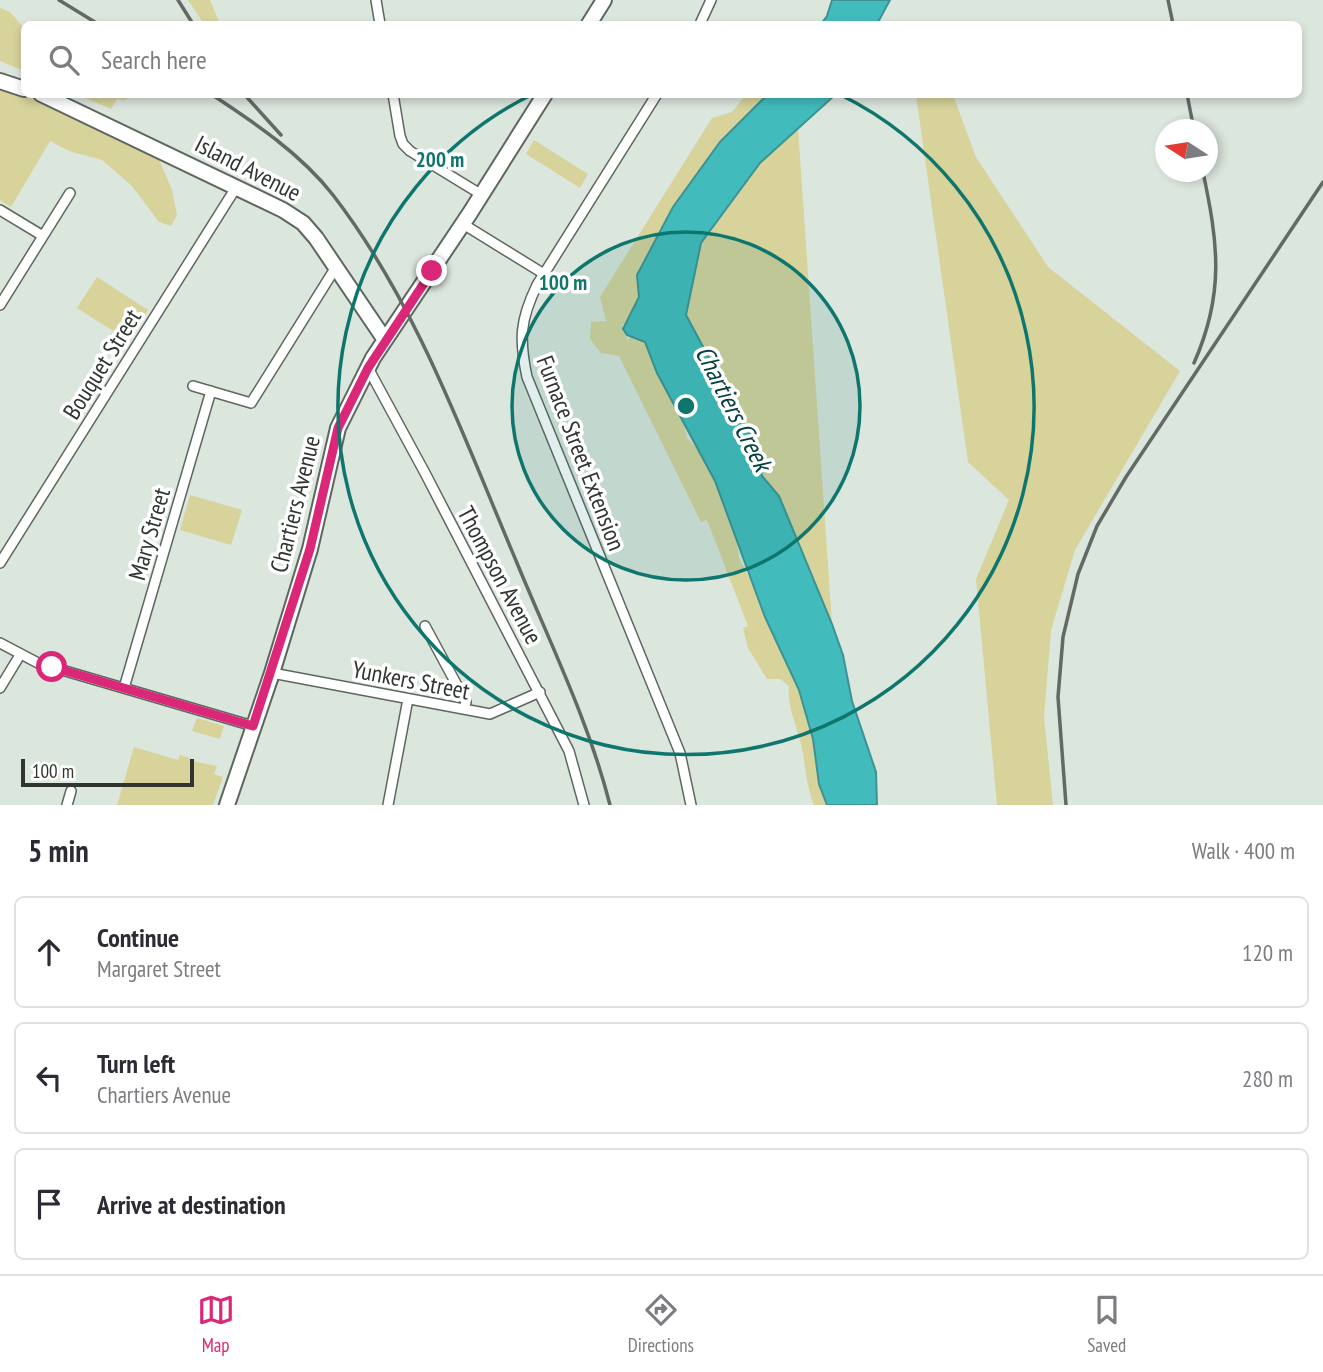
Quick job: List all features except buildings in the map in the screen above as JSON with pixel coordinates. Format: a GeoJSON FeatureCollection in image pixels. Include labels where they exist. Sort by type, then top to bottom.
{"type":"FeatureCollection","features":[{"type":"Feature","properties":{"kind":"main road"},"geometry":{"type":"LineString","coordinates":[[591,21],[604,0]]}},
{"type":"Feature","properties":{"kind":"main road"},"geometry":{"type":"LineString","coordinates":[[0,81],[21,88]]}},
{"type":"Feature","properties":{"kind":"main road","name":"Island Avenue"},"geometry":{"type":"LineString","coordinates":[[50,98],[237,186],[303,223],[385,340]]}},
{"type":"Feature","properties":{"kind":"main road","name":"Chartiers Avenue"},"geometry":{"type":"LineString","coordinates":[[227,805],[310,549],[338,428],[385,340],[482,195],[543,98]]}},
{"type":"Feature","properties":{"kind":"street"},"geometry":{"type":"LineString","coordinates":[[376,0],[380,21]]}},
{"type":"Feature","properties":{"kind":"street"},"geometry":{"type":"LineString","coordinates":[[701,21],[711,0]]}},
{"type":"Feature","properties":{"kind":"street"},"geometry":{"type":"LineString","coordinates":[[394,98],[403,144],[482,195]]}},
{"type":"Feature","properties":{"kind":"street","name":"Furnace Street Extension"},"geometry":{"type":"LineString","coordinates":[[654,98],[530,300],[522,326],[521,348],[527,377],[680,753],[691,805]]}},
{"type":"Feature","properties":{"kind":"street","name":"Bouquet Street"},"geometry":{"type":"LineString","coordinates":[[0,563],[237,186]]}},
{"type":"Feature","properties":{"kind":"street"},"geometry":{"type":"LineString","coordinates":[[1,300],[70,193]]}},
{"type":"Feature","properties":{"kind":"street"},"geometry":{"type":"LineString","coordinates":[[0,210],[43,236]]}},
{"type":"Feature","properties":{"kind":"street"},"geometry":{"type":"LineString","coordinates":[[463,224],[544,274]]}},
{"type":"Feature","properties":{"kind":"street"},"geometry":{"type":"LineString","coordinates":[[193,386],[251,403],[336,267]]}},
{"type":"Feature","properties":{"kind":"street","name":"Thompson Avenue"},"geometry":{"type":"LineString","coordinates":[[368,368],[540,692],[569,751],[584,805]]}},
{"type":"Feature","properties":{"kind":"street","name":"Mary Street"},"geometry":{"type":"LineString","coordinates":[[124,688],[211,391]]}},
{"type":"Feature","properties":{"kind":"street"},"geometry":{"type":"LineString","coordinates":[[425,626],[466,702],[464,709]]}},
{"type":"Feature","properties":{"kind":"street"},"geometry":{"type":"LineString","coordinates":[[0,643],[38,663],[253,726]]}},
{"type":"Feature","properties":{"kind":"street"},"geometry":{"type":"LineString","coordinates":[[0,688],[20,655]]}},
{"type":"Feature","properties":{"kind":"street","name":"Yunkers Street"},"geometry":{"type":"LineString","coordinates":[[272,673],[490,714],[540,692]]}},
{"type":"Feature","properties":{"kind":"street"},"geometry":{"type":"LineString","coordinates":[[388,805],[408,699]]}},
{"type":"Feature","properties":{"kind":"street"},"geometry":{"type":"LineString","coordinates":[[67,805],[71,792]]}},
{"type":"Feature","properties":{"kind":"shaded area"},"geometry":{"type":"Polygon","coordinates":[[[188,0],[210,0],[219,21],[202,21],[188,0]]]}},
{"type":"Feature","properties":{"kind":"shaded area"},"geometry":{"type":"Polygon","coordinates":[[[0,8],[10,12],[21,25],[21,70],[0,61],[0,8]]]}},
{"type":"Feature","properties":{"kind":"shaded area"},"geometry":{"type":"Polygon","coordinates":[[[0,89],[21,94],[21,98],[36,98],[158,157],[172,190],[177,215],[171,226],[159,222],[132,186],[102,160],[69,151],[50,141],[11,207],[0,200],[0,89]]]}},
{"type":"Feature","properties":{"kind":"shaded area"},"geometry":{"type":"Polygon","coordinates":[[[85,98],[129,98],[117,99],[111,109],[85,98]]]}},
{"type":"Feature","properties":{"kind":"shaded area"},"geometry":{"type":"Polygon","coordinates":[[[744,98],[767,98],[762,106],[751,110],[749,119],[721,140],[693,187],[678,199],[672,216],[660,231],[661,238],[654,249],[651,249],[650,257],[637,276],[641,283],[639,303],[633,306],[631,315],[622,326],[626,330],[627,341],[635,331],[641,330],[680,409],[687,438],[715,467],[720,496],[736,533],[739,558],[760,598],[764,617],[773,628],[810,712],[827,805],[814,805],[790,707],[789,686],[780,679],[767,679],[748,648],[743,628],[748,626],[707,520],[701,522],[619,356],[601,353],[590,339],[591,322],[606,321],[600,297],[712,118],[732,112],[744,98]]]}},
{"type":"Feature","properties":{"kind":"shaded area"},"geometry":{"type":"Polygon","coordinates":[[[916,98],[954,98],[976,157],[1048,267],[1180,371],[1075,550],[1051,630],[1044,717],[1053,805],[997,805],[976,579],[1009,500],[968,462],[916,98]]]}},
{"type":"Feature","properties":{"kind":"shaded area"},"geometry":{"type":"Polygon","coordinates":[[[798,128],[832,624],[779,496],[762,476],[757,446],[686,315],[701,244],[760,163],[798,128]]]}},
{"type":"Feature","properties":{"kind":"shaded area"},"geometry":{"type":"Polygon","coordinates":[[[534,140],[588,174],[580,188],[526,154],[534,140]]]}},
{"type":"Feature","properties":{"kind":"shaded area"},"geometry":{"type":"Polygon","coordinates":[[[97,277],[148,310],[129,341],[77,308],[97,277]]]}},
{"type":"Feature","properties":{"kind":"shaded area"},"geometry":{"type":"Polygon","coordinates":[[[190,495],[242,510],[231,545],[180,530],[190,495]]]}},
{"type":"Feature","properties":{"kind":"shaded area"},"geometry":{"type":"Polygon","coordinates":[[[197,718],[224,726],[220,739],[192,731],[197,718]]]}},
{"type":"Feature","properties":{"kind":"shaded area"},"geometry":{"type":"Polygon","coordinates":[[[134,747],[178,760],[180,755],[192,761],[217,766],[214,774],[223,777],[213,805],[117,805],[134,747]]]}},
{"type":"Feature","properties":{"kind":"water"},"geometry":{"type":"Polygon","coordinates":[[[832,0],[890,0],[879,21],[823,21],[832,0]]]}},
{"type":"Feature","properties":{"kind":"water","name":"Chartiers Creek"},"geometry":{"type":"Polygon","coordinates":[[[764,98],[832,98],[760,163],[701,243],[686,315],[757,447],[762,476],[779,496],[832,624],[843,655],[852,701],[876,772],[877,805],[827,805],[819,784],[813,739],[799,690],[765,617],[715,481],[657,373],[645,342],[627,335],[623,329],[639,297],[637,275],[673,207],[720,142],[764,98]]]}},
{"type":"Feature","properties":{"kind":"railway"},"geometry":{"type":"LineString","coordinates":[[59,0],[93,21]]}},
{"type":"Feature","properties":{"kind":"railway"},"geometry":{"type":"LineString","coordinates":[[178,0],[191,21]]}},
{"type":"Feature","properties":{"kind":"railway"},"geometry":{"type":"LineString","coordinates":[[1168,0],[1172,21]]}},
{"type":"Feature","properties":{"kind":"railway"},"geometry":{"type":"LineString","coordinates":[[217,98],[307,166],[333,195],[390,281],[458,420],[580,713],[610,805]]}},
{"type":"Feature","properties":{"kind":"railway"},"geometry":{"type":"LineString","coordinates":[[248,98],[281,135]]}},
{"type":"Feature","properties":{"kind":"railway"},"geometry":{"type":"LineString","coordinates":[[1188,98],[1192,119]]}},
{"type":"Feature","properties":{"kind":"railway"},"geometry":{"type":"LineString","coordinates":[[1194,363],[1211,314],[1216,268],[1205,182]]}},
{"type":"Feature","properties":{"kind":"railway"},"geometry":{"type":"LineString","coordinates":[[1066,805],[1058,697],[1063,637],[1078,574],[1097,526],[1126,477],[1323,182]]}},
{"type":"Feature","properties":{"kind":"route"},"geometry":{"type":"LineString","coordinates":[[52,667],[253,726],[310,549],[338,428],[368,368],[432,271]]}}]}
